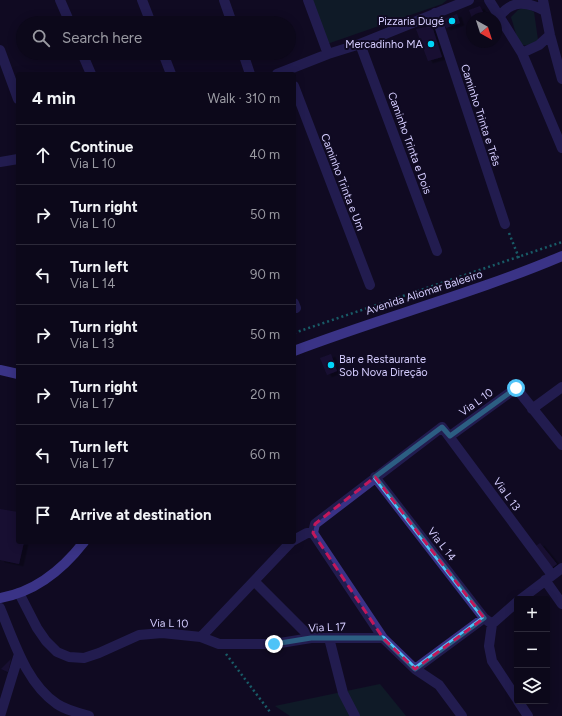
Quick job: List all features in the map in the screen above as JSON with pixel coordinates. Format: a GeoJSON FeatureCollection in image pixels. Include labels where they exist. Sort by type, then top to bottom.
{"type":"FeatureCollection","features":[{"type":"Feature","properties":{"kind":"main road","name":"Avenida Aliomar Baleeiro"},"geometry":{"type":"LineString","coordinates":[[296,350],[344,332],[524,272],[562,256]]}},
{"type":"Feature","properties":{"kind":"main road"},"geometry":{"type":"LineString","coordinates":[[0,370],[16,374]]}},
{"type":"Feature","properties":{"kind":"main road"},"geometry":{"type":"LineString","coordinates":[[0,598],[33,588],[60,568],[82,544]]}},
{"type":"Feature","properties":{"kind":"street"},"geometry":{"type":"LineString","coordinates":[[60,0],[67,16]]}},
{"type":"Feature","properties":{"kind":"street"},"geometry":{"type":"LineString","coordinates":[[142,0],[148,16]]}},
{"type":"Feature","properties":{"kind":"street"},"geometry":{"type":"LineString","coordinates":[[224,0],[230,16]]}},
{"type":"Feature","properties":{"kind":"street"},"geometry":{"type":"LineString","coordinates":[[308,0],[328,54]]}},
{"type":"Feature","properties":{"kind":"street"},"geometry":{"type":"LineString","coordinates":[[289,72],[328,54],[360,44],[435,14],[456,3],[468,0]]}},
{"type":"Feature","properties":{"kind":"street"},"geometry":{"type":"LineString","coordinates":[[489,0],[497,12]]}},
{"type":"Feature","properties":{"kind":"street"},"geometry":{"type":"LineString","coordinates":[[543,0],[550,35],[562,79]]}},
{"type":"Feature","properties":{"kind":"street"},"geometry":{"type":"LineString","coordinates":[[502,14],[504,10],[516,3],[529,2],[545,10]]}},
{"type":"Feature","properties":{"kind":"street","name":"Caminho Trinta e Três"},"geometry":{"type":"LineString","coordinates":[[435,14],[505,224]]}},
{"type":"Feature","properties":{"kind":"street"},"geometry":{"type":"LineString","coordinates":[[502,20],[522,53],[562,148]]}},
{"type":"Feature","properties":{"kind":"street"},"geometry":{"type":"LineString","coordinates":[[522,53],[539,45],[550,35]]}},
{"type":"Feature","properties":{"kind":"street","name":"Caminho Trinta e Dois"},"geometry":{"type":"LineString","coordinates":[[360,44],[437,252]]}},
{"type":"Feature","properties":{"kind":"street"},"geometry":{"type":"LineString","coordinates":[[0,50],[16,94]]}},
{"type":"Feature","properties":{"kind":"street"},"geometry":{"type":"LineString","coordinates":[[85,60],[90,72]]}},
{"type":"Feature","properties":{"kind":"street"},"geometry":{"type":"LineString","coordinates":[[164,60],[167,72]]}},
{"type":"Feature","properties":{"kind":"street"},"geometry":{"type":"LineString","coordinates":[[245,60],[249,72]]}},
{"type":"Feature","properties":{"kind":"street","name":"Caminho Trinta e Um"},"geometry":{"type":"LineString","coordinates":[[296,91],[370,285]]}},
{"type":"Feature","properties":{"kind":"street"},"geometry":{"type":"LineString","coordinates":[[0,162],[16,159]]}},
{"type":"Feature","properties":{"kind":"street"},"geometry":{"type":"LineString","coordinates":[[562,387],[532,409],[562,445]]}},
{"type":"Feature","properties":{"kind":"street","name":"Via L 10"},"geometry":{"type":"LineString","coordinates":[[450,436],[516,388],[532,409]]}},
{"type":"Feature","properties":{"kind":"street","name":"Via L 13"},"geometry":{"type":"LineString","coordinates":[[375,477],[442,427],[450,436],[548,578],[562,604]]}},
{"type":"Feature","properties":{"kind":"street"},"geometry":{"type":"LineString","coordinates":[[296,539],[314,528],[375,477]]}},
{"type":"Feature","properties":{"kind":"street","name":"Via L 14"},"geometry":{"type":"LineString","coordinates":[[375,477],[488,621]]}},
{"type":"Feature","properties":{"kind":"street"},"geometry":{"type":"LineString","coordinates":[[314,528],[383,638],[415,669],[439,685],[462,716]]}},
{"type":"Feature","properties":{"kind":"street","name":"Via L 10"},"geometry":{"type":"LineString","coordinates":[[19,593],[46,642],[57,652],[69,657],[84,658],[139,635],[162,633],[201,637],[289,544]]}},
{"type":"Feature","properties":{"kind":"street"},"geometry":{"type":"LineString","coordinates":[[525,596],[562,568]]}},
{"type":"Feature","properties":{"kind":"street"},"geometry":{"type":"LineString","coordinates":[[254,581],[311,638]]}},
{"type":"Feature","properties":{"kind":"street"},"geometry":{"type":"LineString","coordinates":[[415,669],[514,604]]}},
{"type":"Feature","properties":{"kind":"street"},"geometry":{"type":"LineString","coordinates":[[0,608],[26,668],[46,694],[57,704],[89,716]]}},
{"type":"Feature","properties":{"kind":"street"},"geometry":{"type":"LineString","coordinates":[[488,621],[489,646],[492,661],[514,694]]}},
{"type":"Feature","properties":{"kind":"street","name":"Via L 17"},"geometry":{"type":"LineString","coordinates":[[201,637],[219,644],[274,644],[311,638],[383,638]]}},
{"type":"Feature","properties":{"kind":"street"},"geometry":{"type":"LineString","coordinates":[[329,638],[343,693],[356,716]]}},
{"type":"Feature","properties":{"kind":"street"},"geometry":{"type":"LineString","coordinates":[[0,716],[19,654]]}},
{"type":"Feature","properties":{"kind":"street"},"geometry":{"type":"LineString","coordinates":[[520,704],[528,716]]}},
{"type":"Feature","properties":{"kind":"path"},"geometry":{"type":"LineString","coordinates":[[505,224],[524,272]]}},
{"type":"Feature","properties":{"kind":"path"},"geometry":{"type":"LineString","coordinates":[[296,332],[562,242]]}},
{"type":"Feature","properties":{"kind":"path"},"geometry":{"type":"LineString","coordinates":[[219,644],[270,712]]}},
{"type":"Feature","properties":{"kind":"highlighted area"},"geometry":{"type":"Polygon","coordinates":[[[375,477],[484,618],[415,669],[383,638],[313,533],[315,524],[375,477]]]}},
{"type":"Feature","properties":{"kind":"green space"},"geometry":{"type":"Polygon","coordinates":[[[312,0],[447,0],[442,4],[327,44],[312,0]]]}},
{"type":"Feature","properties":{"kind":"green space"},"geometry":{"type":"Polygon","coordinates":[[[525,7],[534,12],[538,40],[527,45],[519,44],[511,17],[518,10],[525,7]]]}},
{"type":"Feature","properties":{"kind":"green space"},"geometry":{"type":"Polygon","coordinates":[[[380,684],[406,716],[290,716],[275,706],[380,684]]]}},
{"type":"Feature","properties":{"kind":"building"},"geometry":{"type":"Polygon","coordinates":[[[480,6],[483,12],[470,12],[469,10],[480,6]]]}},
{"type":"Feature","properties":{"kind":"building"},"geometry":{"type":"Polygon","coordinates":[[[457,14],[460,23],[446,28],[442,20],[457,14]]]}},
{"type":"Feature","properties":{"kind":"building"},"geometry":{"type":"Polygon","coordinates":[[[432,26],[442,57],[428,61],[416,29],[432,26]]]}},
{"type":"Feature","properties":{"kind":"building"},"geometry":{"type":"Polygon","coordinates":[[[331,354],[337,371],[327,375],[320,358],[331,354]]]}},
{"type":"Feature","properties":{"kind":"building"},"geometry":{"type":"Polygon","coordinates":[[[0,509],[16,512],[16,544],[24,544],[19,564],[0,560],[0,509]]]}},
{"type":"Feature","properties":{"kind":"building"},"geometry":{"type":"Polygon","coordinates":[[[540,543],[557,564],[550,569],[533,548],[540,543]]]}},
{"type":"Feature","properties":{"kind":"building"},"geometry":{"type":"Polygon","coordinates":[[[11,659],[8,672],[1,669],[11,659]]]}},
{"type":"Feature","properties":{"kind":"place","name":"Pizzaria Dugé"},"geometry":{"type":"Point","coordinates":[452,21]}},
{"type":"Feature","properties":{"kind":"place","name":"Mercadinho MA"},"geometry":{"type":"Point","coordinates":[431,44]}},
{"type":"Feature","properties":{"kind":"place","name":"Bar e Restaurante Sob Nova Direção"},"geometry":{"type":"Point","coordinates":[331,365]}},
{"type":"Feature","properties":{"kind":"route"},"geometry":{"type":"LineString","coordinates":[[274,644],[311,638],[383,638],[415,669],[484,618],[375,477],[442,427],[450,436],[516,388]]}}]}
